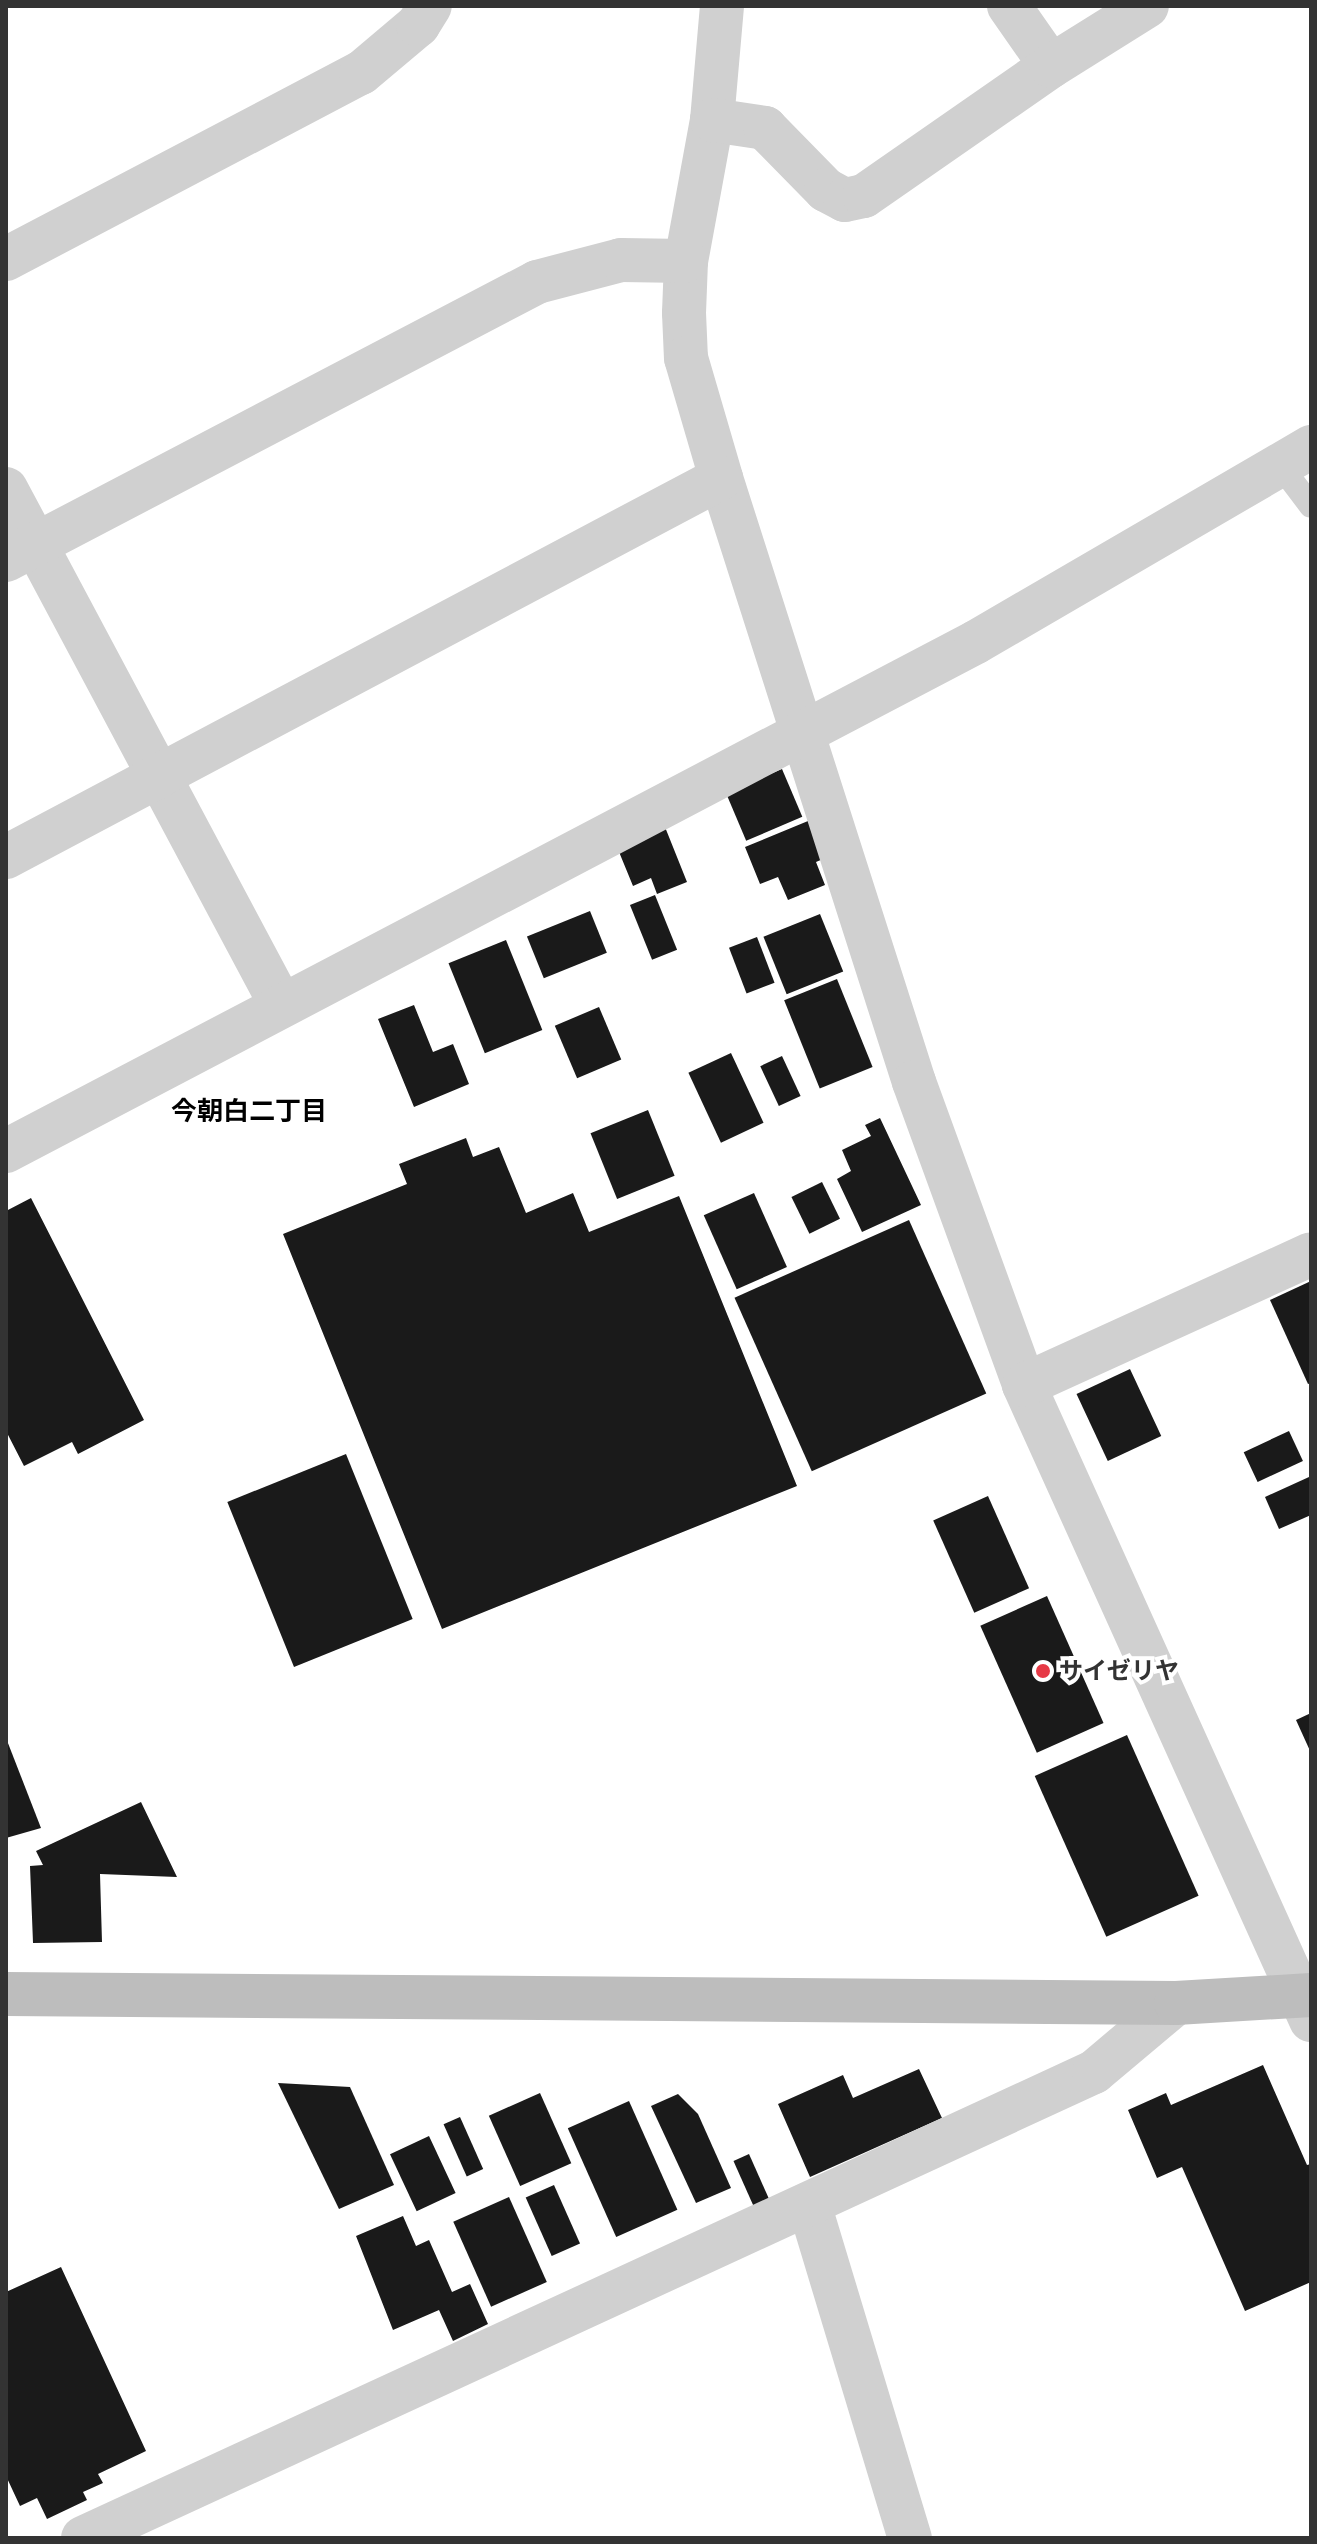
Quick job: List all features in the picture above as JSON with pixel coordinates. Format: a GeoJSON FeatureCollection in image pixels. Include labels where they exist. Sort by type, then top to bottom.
{"type":"FeatureCollection","features":[{"type":"Feature","properties":{"kind":"street"},"geometry":{"type":"LineString","coordinates":[[6,259],[361,73],[418,25],[430,6]]}},
{"type":"Feature","properties":{"kind":"street"},"geometry":{"type":"LineString","coordinates":[[6,1994],[1308,2003],[1024,1385],[914,1082],[721,478],[686,358],[686,261],[712,120],[722,6]]}},
{"type":"Feature","properties":{"kind":"street"},"geometry":{"type":"LineString","coordinates":[[1009,6],[1051,66]]}},
{"type":"Feature","properties":{"kind":"street"},"geometry":{"type":"LineString","coordinates":[[712,120],[765,128],[826,190],[845,200],[864,196],[1051,66],[1147,6]]}},
{"type":"Feature","properties":{"kind":"street"},"geometry":{"type":"LineString","coordinates":[[21,552],[537,282],[621,260],[686,261]]}},
{"type":"Feature","properties":{"kind":"street"},"geometry":{"type":"LineString","coordinates":[[6,1151],[280,1003],[802,736],[976,642],[1296,456]]}},
{"type":"Feature","properties":{"kind":"street"},"geometry":{"type":"LineString","coordinates":[[6,857],[160,779],[721,478]]}},
{"type":"Feature","properties":{"kind":"street"},"geometry":{"type":"LineString","coordinates":[[6,489],[21,552],[160,779],[280,1003]]}},
{"type":"Feature","properties":{"kind":"street"},"geometry":{"type":"LineString","coordinates":[[1024,1385],[1311,1254]]}},
{"type":"Feature","properties":{"kind":"street"},"geometry":{"type":"LineString","coordinates":[[83,2538],[1094,2072],[1176,2003]]}},
{"type":"Feature","properties":{"kind":"street"},"geometry":{"type":"LineString","coordinates":[[809,2204],[910,2538]]}},
{"type":"Feature","properties":{"kind":"lane"},"geometry":{"type":"LineString","coordinates":[[1296,456],[1311,506]]}},
{"type":"Feature","properties":{"kind":"building"},"geometry":{"type":"Polygon","coordinates":[[[782,769],[802,817],[746,841],[726,793],[782,769]]]}},
{"type":"Feature","properties":{"kind":"building"},"geometry":{"type":"Polygon","coordinates":[[[808,821],[823,859],[816,862],[825,885],[788,900],[778,877],[760,884],[745,847],[808,821]]]}},
{"type":"Feature","properties":{"kind":"building"},"geometry":{"type":"Polygon","coordinates":[[[665,827],[687,882],[657,894],[651,878],[633,886],[617,847],[665,827]]]}},
{"type":"Feature","properties":{"kind":"building"},"geometry":{"type":"Polygon","coordinates":[[[655,895],[677,950],[652,960],[630,905],[655,895]]]}},
{"type":"Feature","properties":{"kind":"building"},"geometry":{"type":"Polygon","coordinates":[[[590,911],[607,953],[544,978],[527,936],[590,911]]]}},
{"type":"Feature","properties":{"kind":"building"},"geometry":{"type":"Polygon","coordinates":[[[820,914],[843,971],[787,994],[763,937],[820,914]]]}},
{"type":"Feature","properties":{"kind":"building"},"geometry":{"type":"Polygon","coordinates":[[[757,937],[775,983],[747,993],[729,948],[757,937]]]}},
{"type":"Feature","properties":{"kind":"building"},"geometry":{"type":"Polygon","coordinates":[[[506,940],[542,1030],[485,1053],[449,963],[506,940]]]}},
{"type":"Feature","properties":{"kind":"building"},"geometry":{"type":"Polygon","coordinates":[[[837,979],[873,1067],[820,1088],[784,1000],[837,979]]]}},
{"type":"Feature","properties":{"kind":"building"},"geometry":{"type":"Polygon","coordinates":[[[414,1005],[433,1052],[453,1044],[469,1084],[414,1107],[378,1019],[414,1005]]]}},
{"type":"Feature","properties":{"kind":"building"},"geometry":{"type":"Polygon","coordinates":[[[599,1007],[621,1059],[577,1078],[555,1026],[599,1007]]]}},
{"type":"Feature","properties":{"kind":"building"},"geometry":{"type":"Polygon","coordinates":[[[731,1053],[764,1123],[721,1143],[688,1073],[731,1053]]]}},
{"type":"Feature","properties":{"kind":"building"},"geometry":{"type":"Polygon","coordinates":[[[782,1056],[801,1096],[779,1106],[760,1066],[782,1056]]]}},
{"type":"Feature","properties":{"kind":"building"},"geometry":{"type":"Polygon","coordinates":[[[648,1110],[675,1176],[617,1199],[591,1133],[648,1110]]]}},
{"type":"Feature","properties":{"kind":"building"},"geometry":{"type":"Polygon","coordinates":[[[880,1118],[921,1205],[862,1232],[837,1179],[851,1171],[842,1150],[871,1136],[865,1125],[880,1118]]]}},
{"type":"Feature","properties":{"kind":"building"},"geometry":{"type":"Polygon","coordinates":[[[466,1138],[473,1157],[499,1147],[526,1213],[573,1193],[589,1232],[679,1196],[797,1486],[442,1629],[283,1234],[407,1184],[399,1164],[466,1138]]]}},
{"type":"Feature","properties":{"kind":"building"},"geometry":{"type":"Polygon","coordinates":[[[822,1182],[840,1219],[809,1234],[791,1197],[822,1182]]]}},
{"type":"Feature","properties":{"kind":"building"},"geometry":{"type":"Polygon","coordinates":[[[754,1193],[787,1267],[737,1289],[704,1215],[754,1193]]]}},
{"type":"Feature","properties":{"kind":"building"},"geometry":{"type":"Polygon","coordinates":[[[31,1198],[144,1420],[78,1454],[72,1442],[24,1466],[6,1431],[6,1211],[31,1198]]]}},
{"type":"Feature","properties":{"kind":"building"},"geometry":{"type":"Polygon","coordinates":[[[909,1220],[986,1394],[812,1471],[735,1298],[909,1220]]]}},
{"type":"Feature","properties":{"kind":"building"},"geometry":{"type":"Polygon","coordinates":[[[1311,1281],[1311,1383],[1308,1384],[1270,1300],[1311,1281]]]}},
{"type":"Feature","properties":{"kind":"building"},"geometry":{"type":"Polygon","coordinates":[[[1130,1369],[1161,1436],[1108,1461],[1077,1394],[1130,1369]]]}},
{"type":"Feature","properties":{"kind":"building"},"geometry":{"type":"Polygon","coordinates":[[[1289,1431],[1303,1461],[1258,1482],[1244,1452],[1289,1431]]]}},
{"type":"Feature","properties":{"kind":"building"},"geometry":{"type":"Polygon","coordinates":[[[346,1454],[413,1619],[294,1667],[227,1502],[346,1454]]]}},
{"type":"Feature","properties":{"kind":"building"},"geometry":{"type":"Polygon","coordinates":[[[1309,1477],[1311,1515],[1279,1529],[1265,1497],[1309,1477]]]}},
{"type":"Feature","properties":{"kind":"building"},"geometry":{"type":"Polygon","coordinates":[[[988,1496],[1029,1588],[974,1613],[933,1520],[988,1496]]]}},
{"type":"Feature","properties":{"kind":"building"},"geometry":{"type":"Polygon","coordinates":[[[1047,1596],[1104,1723],[1037,1753],[980,1626],[1047,1596]]]}},
{"type":"Feature","properties":{"kind":"building"},"geometry":{"type":"Polygon","coordinates":[[[1311,1713],[1311,1753],[1296,1720],[1311,1713]]]}},
{"type":"Feature","properties":{"kind":"building"},"geometry":{"type":"Polygon","coordinates":[[[1127,1735],[1199,1896],[1106,1937],[1035,1776],[1127,1735]]]}},
{"type":"Feature","properties":{"kind":"building"},"geometry":{"type":"Polygon","coordinates":[[[6,1738],[41,1828],[6,1838],[6,1738]]]}},
{"type":"Feature","properties":{"kind":"building"},"geometry":{"type":"Polygon","coordinates":[[[141,1802],[177,1877],[100,1874],[102,1942],[33,1943],[30,1866],[43,1865],[36,1851],[141,1802]]]}},
{"type":"Feature","properties":{"kind":"building"},"geometry":{"type":"Polygon","coordinates":[[[1263,2065],[1307,2165],[1311,2164],[1311,2282],[1245,2311],[1182,2167],[1157,2178],[1128,2110],[1166,2093],[1171,2105],[1263,2065]]]}},
{"type":"Feature","properties":{"kind":"building"},"geometry":{"type":"Polygon","coordinates":[[[919,2069],[942,2118],[810,2177],[778,2104],[843,2075],[853,2098],[919,2069]]]}},
{"type":"Feature","properties":{"kind":"building"},"geometry":{"type":"Polygon","coordinates":[[[278,2083],[350,2087],[394,2185],[339,2209],[278,2083]]]}},
{"type":"Feature","properties":{"kind":"building"},"geometry":{"type":"Polygon","coordinates":[[[540,2093],[571,2163],[520,2186],[489,2116],[540,2093]]]}},
{"type":"Feature","properties":{"kind":"building"},"geometry":{"type":"Polygon","coordinates":[[[678,2094],[698,2114],[731,2188],[696,2203],[651,2106],[678,2094]]]}},
{"type":"Feature","properties":{"kind":"building"},"geometry":{"type":"Polygon","coordinates":[[[629,2101],[677,2210],[616,2237],[568,2128],[629,2101]]]}},
{"type":"Feature","properties":{"kind":"building"},"geometry":{"type":"Polygon","coordinates":[[[460,2117],[483,2169],[467,2176],[444,2124],[460,2117]]]}},
{"type":"Feature","properties":{"kind":"building"},"geometry":{"type":"Polygon","coordinates":[[[429,2136],[456,2193],[417,2211],[390,2154],[429,2136]]]}},
{"type":"Feature","properties":{"kind":"building"},"geometry":{"type":"Polygon","coordinates":[[[749,2154],[769,2199],[753,2206],[733,2161],[749,2154]]]}},
{"type":"Feature","properties":{"kind":"building"},"geometry":{"type":"Polygon","coordinates":[[[554,2185],[580,2243],[552,2256],[526,2198],[554,2185]]]}},
{"type":"Feature","properties":{"kind":"building"},"geometry":{"type":"Polygon","coordinates":[[[509,2197],[547,2282],[491,2307],[453,2222],[509,2197]]]}},
{"type":"Feature","properties":{"kind":"building"},"geometry":{"type":"Polygon","coordinates":[[[403,2216],[416,2246],[429,2240],[452,2292],[470,2284],[488,2324],[453,2341],[439,2310],[393,2330],[356,2236],[403,2216]]]}},
{"type":"Feature","properties":{"kind":"building"},"geometry":{"type":"Polygon","coordinates":[[[61,2267],[146,2451],[98,2474],[103,2483],[83,2492],[87,2500],[47,2519],[37,2498],[20,2506],[6,2476],[6,2292],[61,2267]]]}},
{"type":"Feature","properties":{"kind":"place","name":"サイゼリヤ"},"geometry":{"type":"Point","coordinates":[1043,1671]}},
{"type":"Feature","properties":{"kind":"district","name":"今朝白二丁目"},"geometry":{"type":"Point","coordinates":[249,1112]}}]}
